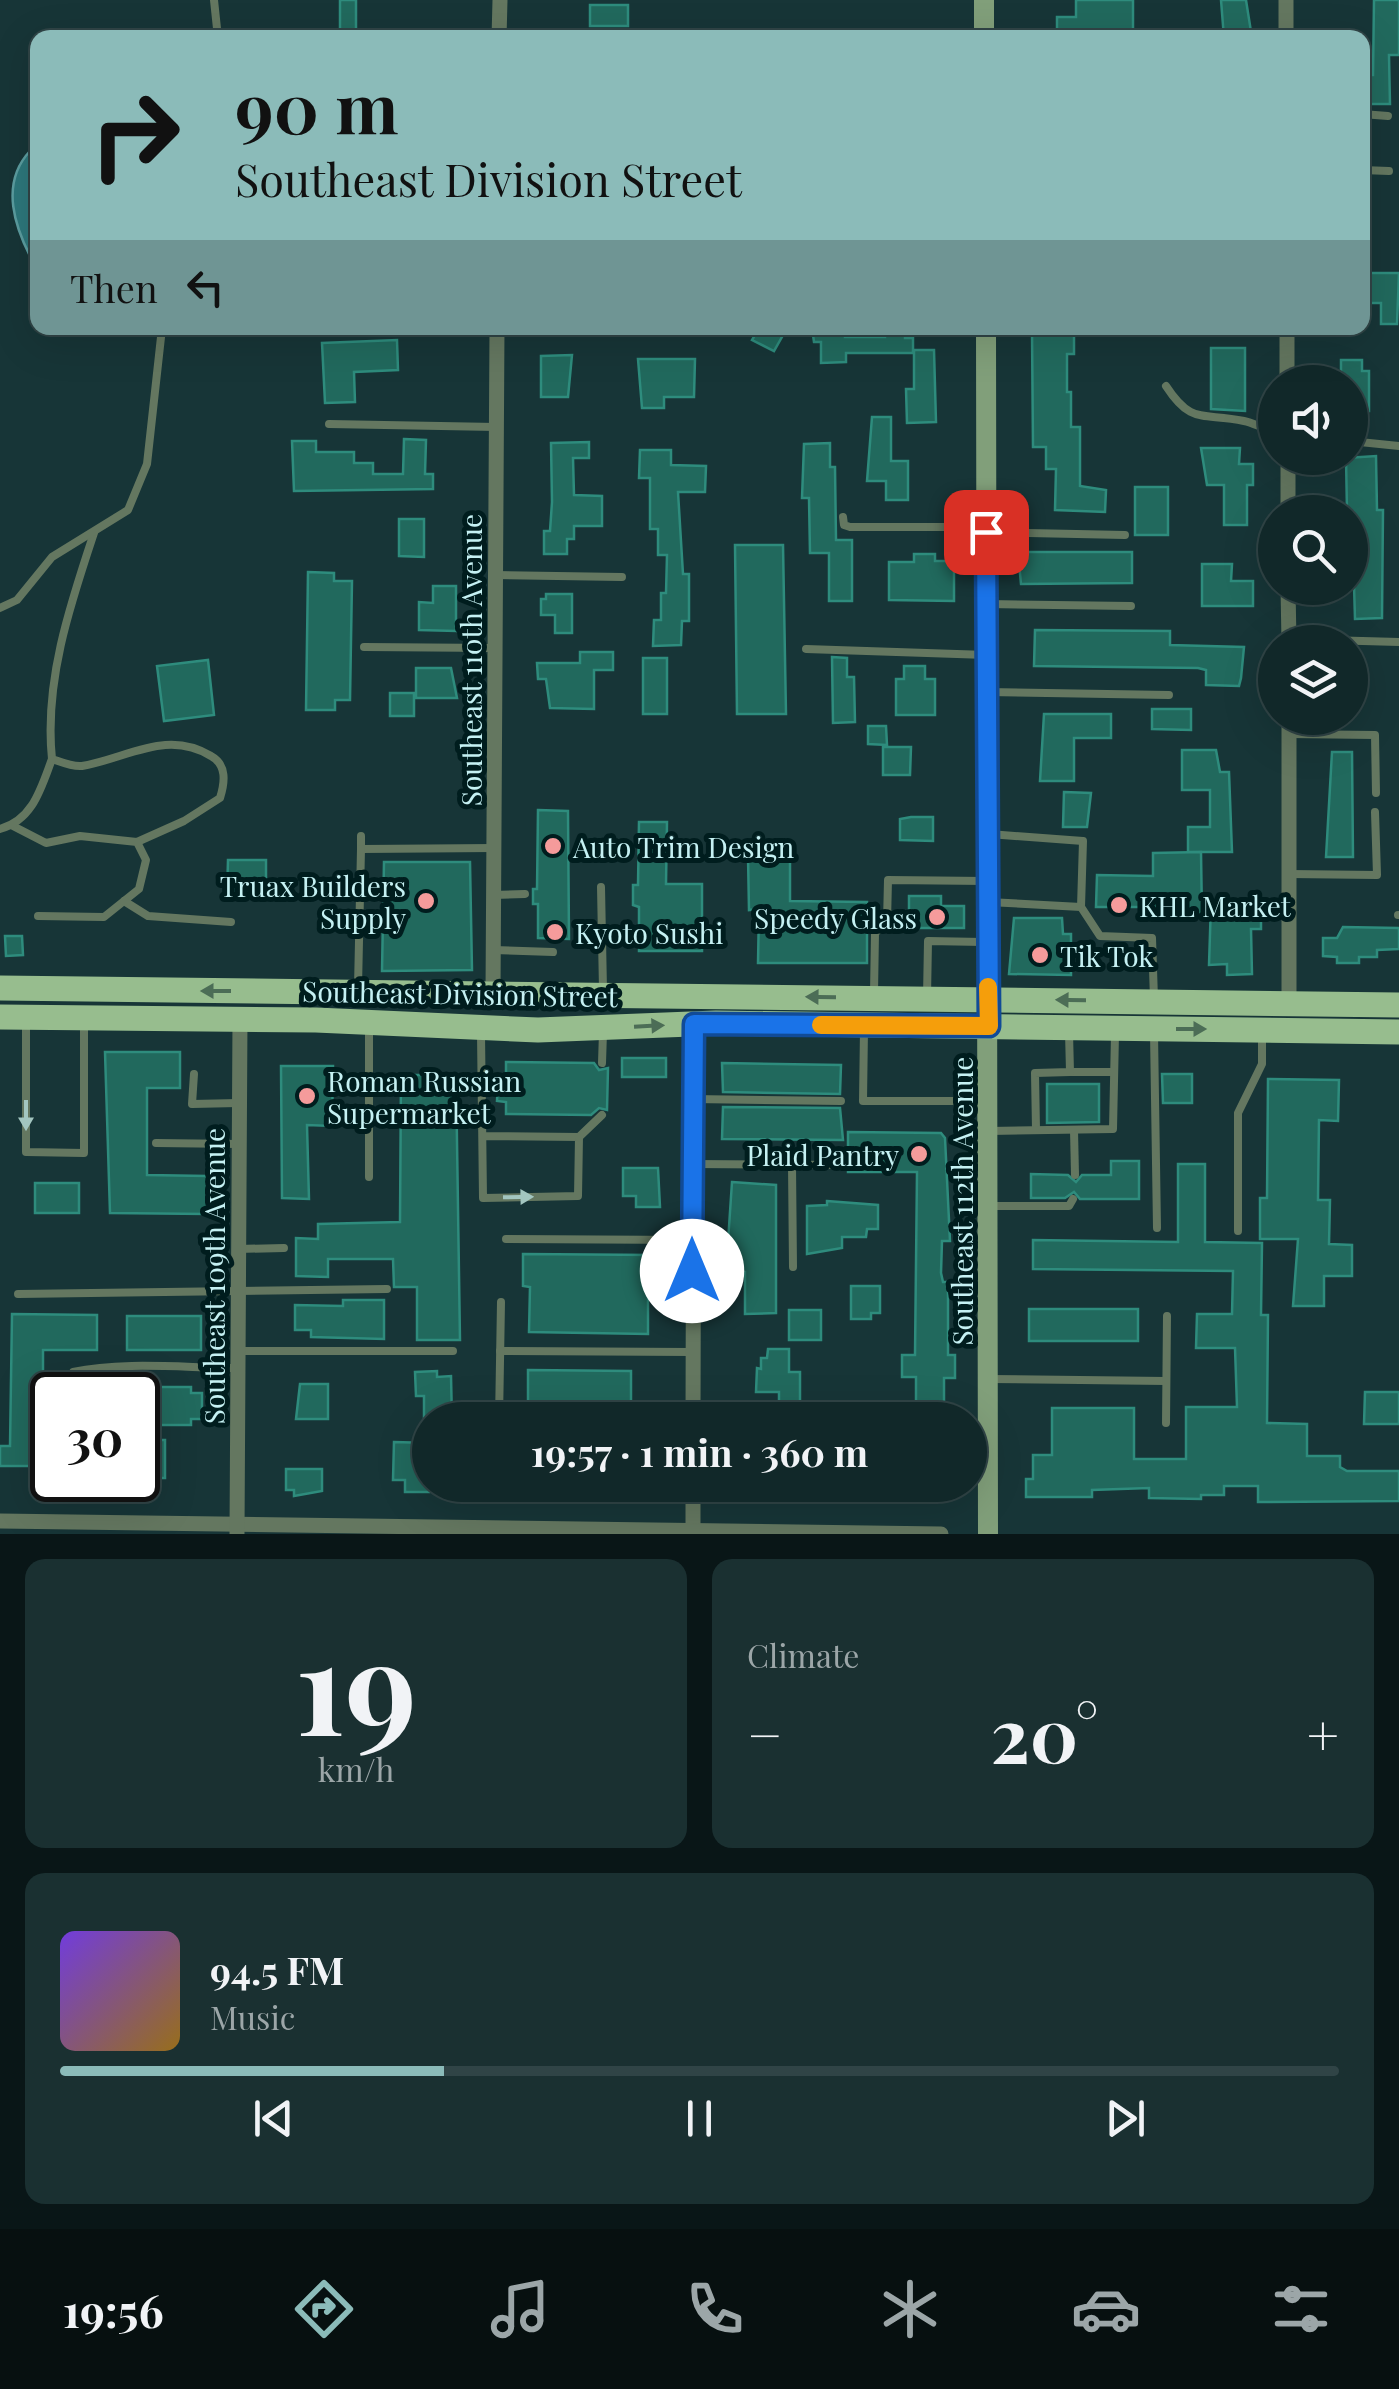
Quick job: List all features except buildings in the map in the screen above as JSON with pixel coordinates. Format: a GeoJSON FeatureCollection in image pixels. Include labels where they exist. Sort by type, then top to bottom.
{"type":"FeatureCollection","features":[{"type":"Feature","properties":{"kind":"main road"},"geometry":{"type":"LineString","coordinates":[[984,0],[984,30]]}},
{"type":"Feature","properties":{"kind":"main road","name":"Southeast 112th Avenue"},"geometry":{"type":"LineString","coordinates":[[986,335],[988,1534]]}},
{"type":"Feature","properties":{"kind":"main road","name":"Southeast Division Street"},"geometry":{"type":"LineString","coordinates":[[0,988],[1399,1005]]}},
{"type":"Feature","properties":{"kind":"main road"},"geometry":{"type":"LineString","coordinates":[[240,1018],[274,991]]}},
{"type":"Feature","properties":{"kind":"main road"},"geometry":{"type":"LineString","coordinates":[[369,1023],[384,1013],[483,1010],[493,993]]}},
{"type":"Feature","properties":{"kind":"main road","name":"Southeast Division Street"},"geometry":{"type":"LineString","coordinates":[[13,1017],[240,1018],[482,1030],[694,1024],[1399,1032]]}},
{"type":"Feature","properties":{"kind":"street"},"geometry":{"type":"LineString","coordinates":[[500,0],[500,30]]}},
{"type":"Feature","properties":{"kind":"street"},"geometry":{"type":"LineString","coordinates":[[1286,0],[1286,30]]}},
{"type":"Feature","properties":{"kind":"street","name":"Southeast 110th Avenue"},"geometry":{"type":"LineString","coordinates":[[493,993],[497,335]]}},
{"type":"Feature","properties":{"kind":"street"},"geometry":{"type":"LineString","coordinates":[[1287,335],[1287,365]]}},
{"type":"Feature","properties":{"kind":"street"},"geometry":{"type":"LineString","coordinates":[[1289,735],[1289,1003]]}},
{"type":"Feature","properties":{"kind":"street","name":"Southeast 109th Avenue"},"geometry":{"type":"LineString","coordinates":[[236,1530],[240,1018]]}},
{"type":"Feature","properties":{"kind":"street"},"geometry":{"type":"LineString","coordinates":[[693,1402],[694,1024]]}},
{"type":"Feature","properties":{"kind":"street"},"geometry":{"type":"LineString","coordinates":[[693,1502],[693,1532]]}},
{"type":"Feature","properties":{"kind":"street"},"geometry":{"type":"LineString","coordinates":[[0,1522],[236,1530],[940,1534]]}},
{"type":"Feature","properties":{"kind":"lane"},"geometry":{"type":"LineString","coordinates":[[214,0],[217,30]]}},
{"type":"Feature","properties":{"kind":"lane"},"geometry":{"type":"LineString","coordinates":[[1370,115],[1388,116]]}},
{"type":"Feature","properties":{"kind":"lane"},"geometry":{"type":"LineString","coordinates":[[1370,170],[1389,171]]}},
{"type":"Feature","properties":{"kind":"lane"},"geometry":{"type":"LineString","coordinates":[[0,608],[16,600],[52,557],[128,510],[147,464],[161,335]]}},
{"type":"Feature","properties":{"kind":"lane"},"geometry":{"type":"LineString","coordinates":[[1166,386],[1180,408],[1196,416],[1258,426]]}},
{"type":"Feature","properties":{"kind":"lane"},"geometry":{"type":"LineString","coordinates":[[329,424],[496,427]]}},
{"type":"Feature","properties":{"kind":"lane"},"geometry":{"type":"LineString","coordinates":[[1368,443],[1399,446]]}},
{"type":"Feature","properties":{"kind":"lane"},"geometry":{"type":"LineString","coordinates":[[843,517],[844,525],[850,526],[1125,535]]}},
{"type":"Feature","properties":{"kind":"lane"},"geometry":{"type":"LineString","coordinates":[[0,830],[13,826],[35,804],[52,759],[49,734],[68,609],[94,533]]}},
{"type":"Feature","properties":{"kind":"lane"},"geometry":{"type":"LineString","coordinates":[[495,574],[622,576]]}},
{"type":"Feature","properties":{"kind":"lane"},"geometry":{"type":"LineString","coordinates":[[987,604],[1131,606]]}},
{"type":"Feature","properties":{"kind":"lane"},"geometry":{"type":"LineString","coordinates":[[1368,642],[1399,642]]}},
{"type":"Feature","properties":{"kind":"lane"},"geometry":{"type":"LineString","coordinates":[[364,647],[495,648]]}},
{"type":"Feature","properties":{"kind":"lane"},"geometry":{"type":"LineString","coordinates":[[806,649],[987,655]]}},
{"type":"Feature","properties":{"kind":"lane"},"geometry":{"type":"LineString","coordinates":[[988,692],[1169,695]]}},
{"type":"Feature","properties":{"kind":"lane"},"geometry":{"type":"LineString","coordinates":[[1368,734],[1375,735],[1376,792]]}},
{"type":"Feature","properties":{"kind":"lane"},"geometry":{"type":"LineString","coordinates":[[13,826],[46,843],[80,836],[138,842],[184,821],[220,798],[226,780],[217,759],[187,743],[154,745],[78,767],[52,759]]}},
{"type":"Feature","properties":{"kind":"lane"},"geometry":{"type":"LineString","coordinates":[[1289,874],[1376,875],[1374,812]]}},
{"type":"Feature","properties":{"kind":"lane"},"geometry":{"type":"LineString","coordinates":[[988,834],[1083,841],[1081,907],[1100,936],[1152,938],[1154,1001]]}},
{"type":"Feature","properties":{"kind":"lane"},"geometry":{"type":"LineString","coordinates":[[358,992],[361,836]]}},
{"type":"Feature","properties":{"kind":"lane"},"geometry":{"type":"LineString","coordinates":[[38,916],[104,918],[138,888],[146,860],[138,842]]}},
{"type":"Feature","properties":{"kind":"lane"},"geometry":{"type":"LineString","coordinates":[[361,849],[494,848]]}},
{"type":"Feature","properties":{"kind":"lane"},"geometry":{"type":"LineString","coordinates":[[874,998],[875,933],[887,922],[888,880],[1081,907]]}},
{"type":"Feature","properties":{"kind":"lane"},"geometry":{"type":"LineString","coordinates":[[602,887],[603,994]]}},
{"type":"Feature","properties":{"kind":"lane"},"geometry":{"type":"LineString","coordinates":[[493,895],[525,894]]}},
{"type":"Feature","properties":{"kind":"lane"},"geometry":{"type":"LineString","coordinates":[[124,901],[148,916],[231,922]]}},
{"type":"Feature","properties":{"kind":"lane"},"geometry":{"type":"LineString","coordinates":[[927,998],[928,941],[988,942]]}},
{"type":"Feature","properties":{"kind":"lane"},"geometry":{"type":"LineString","coordinates":[[493,950],[553,952]]}},
{"type":"Feature","properties":{"kind":"lane"},"geometry":{"type":"LineString","coordinates":[[13,1017],[26,1152],[84,1153],[84,1018]]}},
{"type":"Feature","properties":{"kind":"lane"},"geometry":{"type":"LineString","coordinates":[[369,1023],[369,1177]]}},
{"type":"Feature","properties":{"kind":"lane"},"geometry":{"type":"LineString","coordinates":[[864,1025],[863,1101],[988,1102]]}},
{"type":"Feature","properties":{"kind":"lane"},"geometry":{"type":"LineString","coordinates":[[602,1063],[603,1028]]}},
{"type":"Feature","properties":{"kind":"lane"},"geometry":{"type":"LineString","coordinates":[[1069,1028],[1070,1072]]}},
{"type":"Feature","properties":{"kind":"lane"},"geometry":{"type":"LineString","coordinates":[[989,1130],[1114,1129],[1115,1028]]}},
{"type":"Feature","properties":{"kind":"lane"},"geometry":{"type":"LineString","coordinates":[[1154,1029],[1157,1228]]}},
{"type":"Feature","properties":{"kind":"lane"},"geometry":{"type":"LineString","coordinates":[[482,1030],[483,1198],[578,1196],[579,1137]]}},
{"type":"Feature","properties":{"kind":"lane"},"geometry":{"type":"LineString","coordinates":[[1238,1231],[1238,1113],[1262,1064],[1262,1030]]}},
{"type":"Feature","properties":{"kind":"lane"},"geometry":{"type":"LineString","coordinates":[[1036,1130],[1035,1073],[1114,1072]]}},
{"type":"Feature","properties":{"kind":"lane"},"geometry":{"type":"LineString","coordinates":[[194,1074],[192,1104],[239,1104]]}},
{"type":"Feature","properties":{"kind":"lane"},"geometry":{"type":"LineString","coordinates":[[692,1099],[841,1100]]}},
{"type":"Feature","properties":{"kind":"lane"},"geometry":{"type":"LineString","coordinates":[[483,1136],[579,1137],[602,1115]]}},
{"type":"Feature","properties":{"kind":"lane"},"geometry":{"type":"LineString","coordinates":[[1074,1130],[1075,1175]]}},
{"type":"Feature","properties":{"kind":"lane"},"geometry":{"type":"LineString","coordinates":[[156,1143],[239,1144]]}},
{"type":"Feature","properties":{"kind":"lane"},"geometry":{"type":"LineString","coordinates":[[692,1164],[836,1165]]}},
{"type":"Feature","properties":{"kind":"lane"},"geometry":{"type":"LineString","coordinates":[[792,1165],[793,1267]]}},
{"type":"Feature","properties":{"kind":"lane"},"geometry":{"type":"LineString","coordinates":[[988,1206],[1069,1206],[1073,1199]]}},
{"type":"Feature","properties":{"kind":"lane"},"geometry":{"type":"LineString","coordinates":[[506,1240],[692,1240]]}},
{"type":"Feature","properties":{"kind":"lane"},"geometry":{"type":"LineString","coordinates":[[238,1249],[284,1248]]}},
{"type":"Feature","properties":{"kind":"lane"},"geometry":{"type":"LineString","coordinates":[[18,1294],[238,1295],[268,1289],[387,1290]]}},
{"type":"Feature","properties":{"kind":"lane"},"geometry":{"type":"LineString","coordinates":[[499,1402],[500,1302]]}},
{"type":"Feature","properties":{"kind":"lane"},"geometry":{"type":"LineString","coordinates":[[1166,1422],[1167,1316]]}},
{"type":"Feature","properties":{"kind":"lane"},"geometry":{"type":"LineString","coordinates":[[500,1351],[692,1352]]}},
{"type":"Feature","properties":{"kind":"lane"},"geometry":{"type":"LineString","coordinates":[[125,1369],[110,1386],[88,1394],[66,1386],[73,1372],[238,1360],[452,1352]]}},
{"type":"Feature","properties":{"kind":"lane"},"geometry":{"type":"LineString","coordinates":[[988,1379],[1166,1380]]}},
{"type":"Feature","properties":{"kind":"water"},"geometry":{"type":"Polygon","coordinates":[[[30,151],[30,254],[13,206],[15,177],[30,151]]]}},
{"type":"Feature","properties":{"kind":"slow traffic"},"geometry":{"type":"LineString","coordinates":[[821,1025],[989,1026],[988,987]]}},
{"type":"Feature","properties":{"kind":"place","name":"Auto Trim Design"},"geometry":{"type":"Point","coordinates":[553,846]}},
{"type":"Feature","properties":{"kind":"place","name":"Truax Builders Supply"},"geometry":{"type":"Point","coordinates":[426,901]}},
{"type":"Feature","properties":{"kind":"place","name":"KHL Market"},"geometry":{"type":"Point","coordinates":[1119,905]}},
{"type":"Feature","properties":{"kind":"place","name":"Speedy Glass"},"geometry":{"type":"Point","coordinates":[937,917]}},
{"type":"Feature","properties":{"kind":"place","name":"Kyoto Sushi"},"geometry":{"type":"Point","coordinates":[555,932]}},
{"type":"Feature","properties":{"kind":"place","name":"Tik Tok"},"geometry":{"type":"Point","coordinates":[1040,955]}},
{"type":"Feature","properties":{"kind":"place","name":"Roman Russian Supermarket"},"geometry":{"type":"Point","coordinates":[307,1096]}},
{"type":"Feature","properties":{"kind":"place","name":"Plaid Pantry"},"geometry":{"type":"Point","coordinates":[919,1154]}},
{"type":"Feature","properties":{"kind":"route"},"geometry":{"type":"LineString","coordinates":[[692,1271],[694,1024],[989,1026],[986,532]]}}]}
